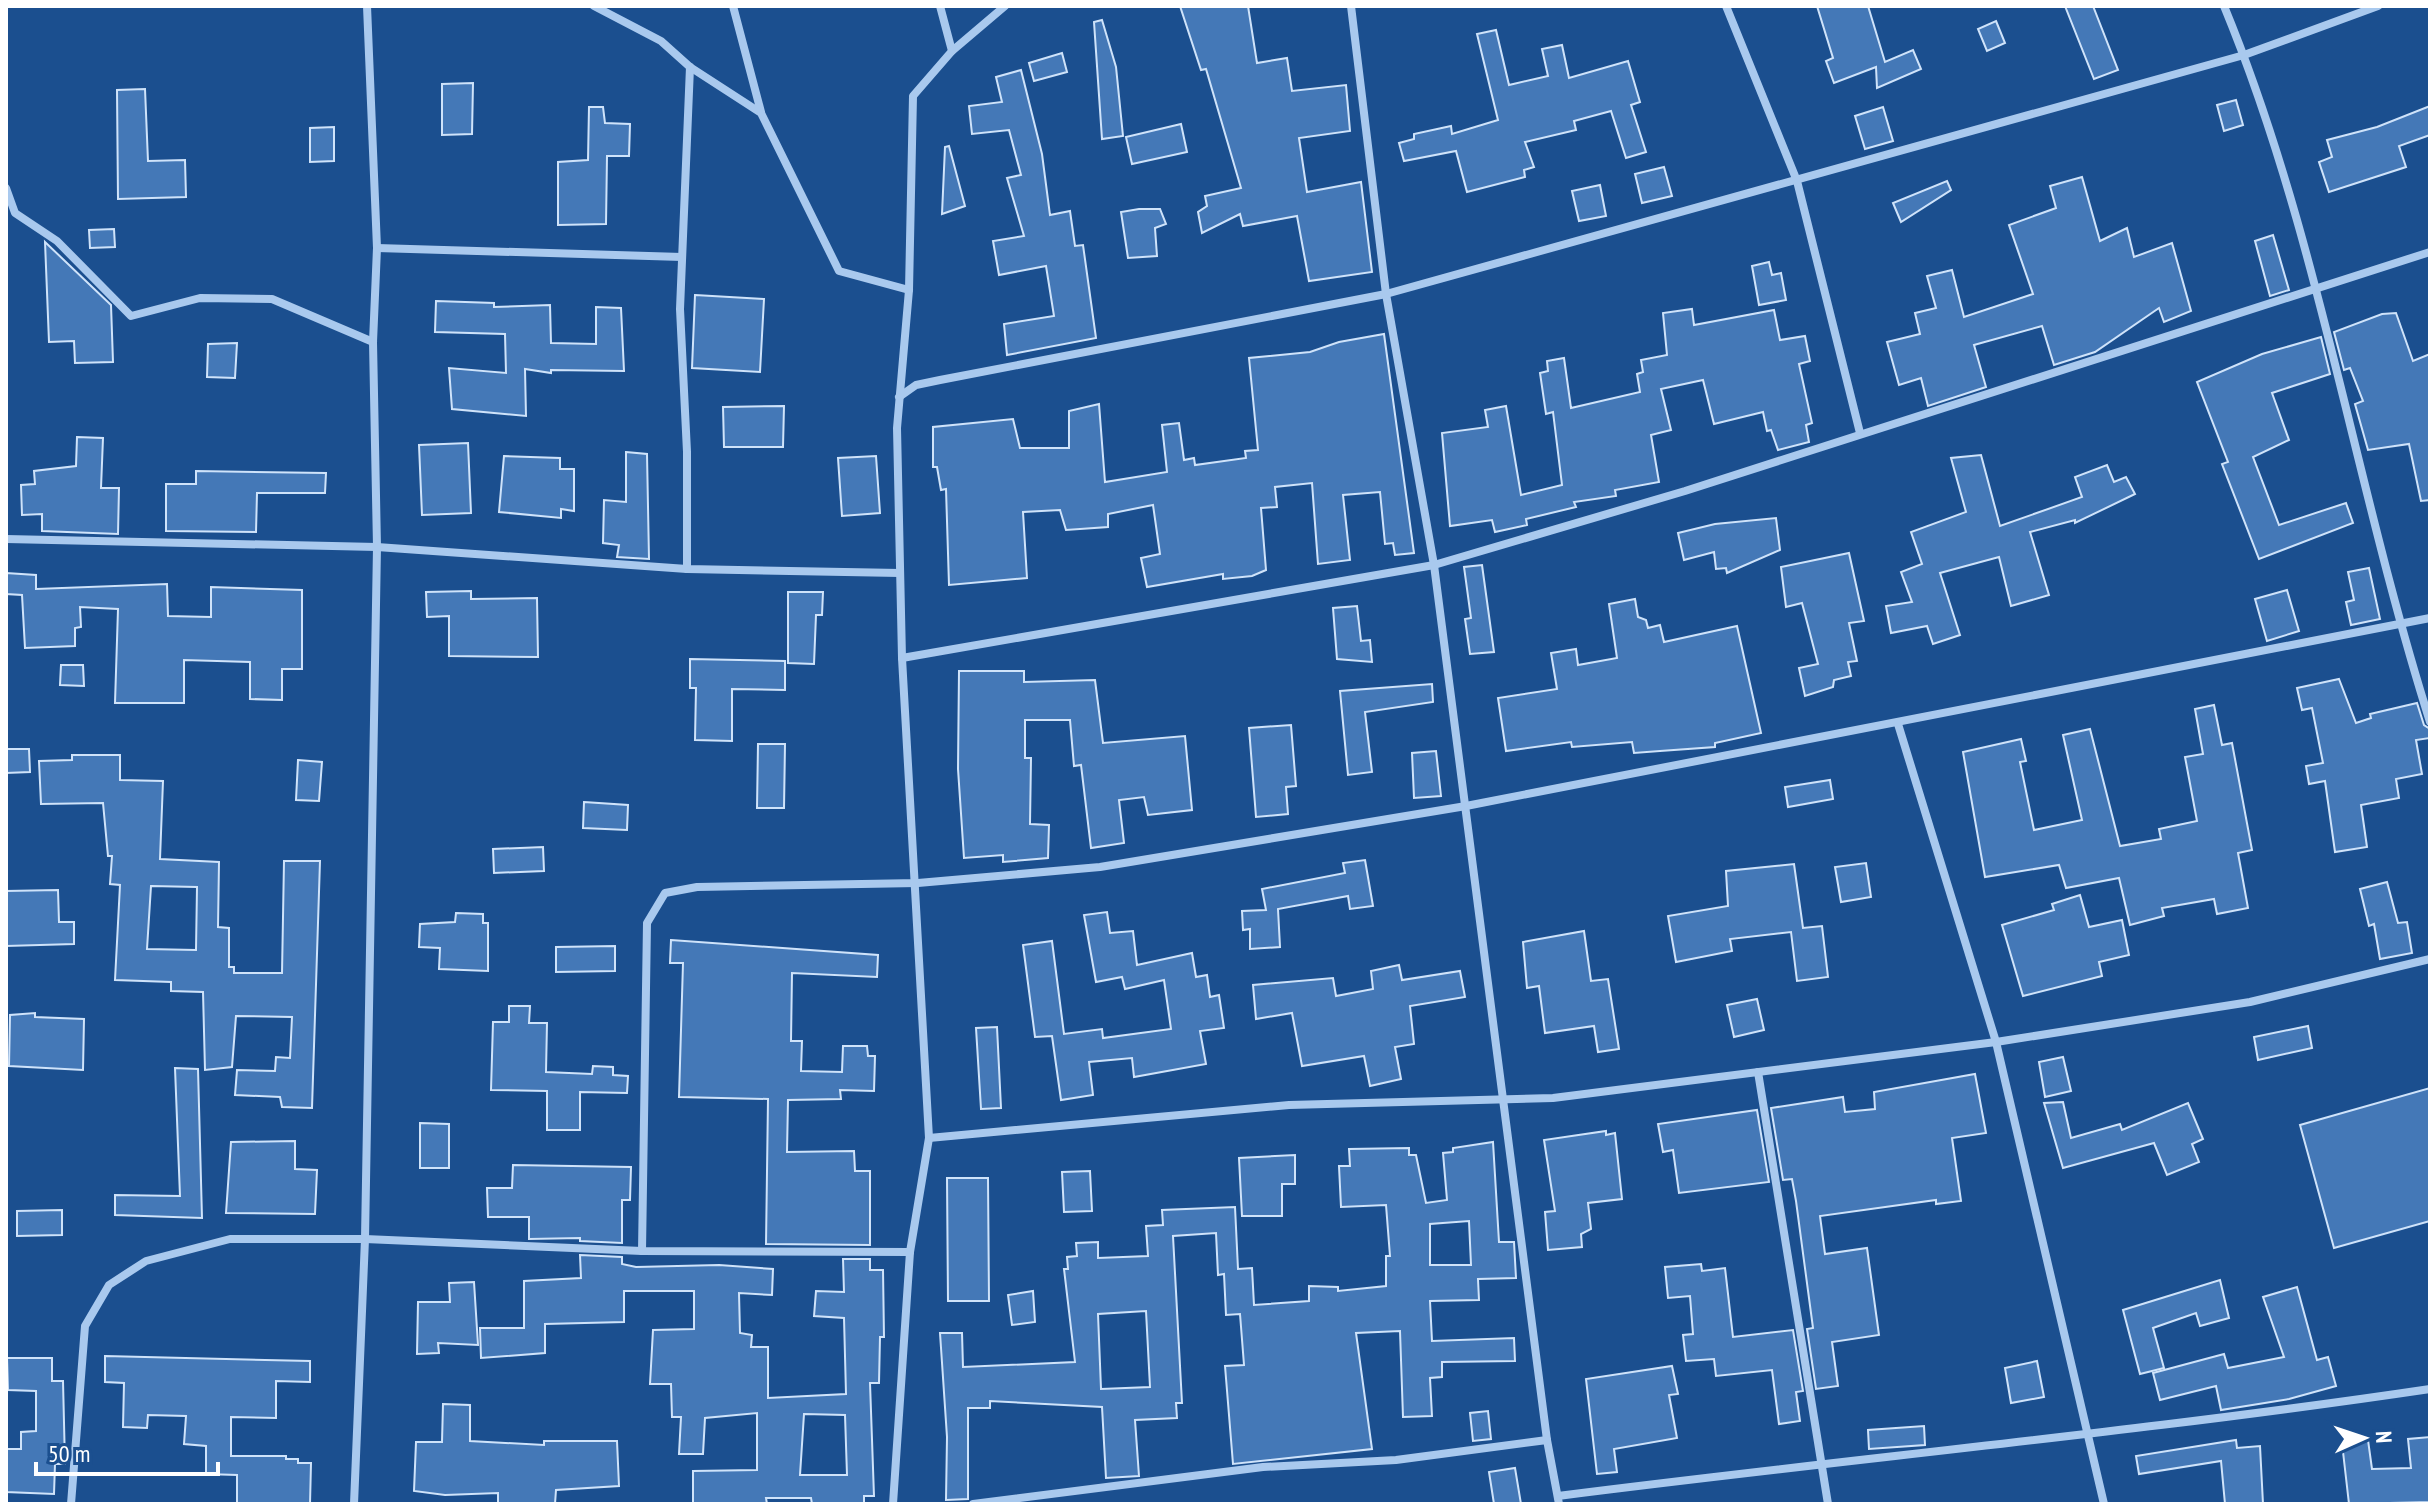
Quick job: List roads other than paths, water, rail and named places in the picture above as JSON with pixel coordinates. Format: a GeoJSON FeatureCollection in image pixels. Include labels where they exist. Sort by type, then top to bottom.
{"type":"FeatureCollection","features":[{"type":"Feature","properties":{"kind":"street"},"geometry":{"type":"LineString","coordinates":[[354,1504],[365,1239],[377,547],[373,342],[377,248],[367,6]]}},
{"type":"Feature","properties":{"kind":"street"},"geometry":{"type":"LineString","coordinates":[[594,6],[661,41],[690,67],[761,113]]}},
{"type":"Feature","properties":{"kind":"street"},"geometry":{"type":"LineString","coordinates":[[733,6],[761,113],[839,271],[909,290]]}},
{"type":"Feature","properties":{"kind":"street"},"geometry":{"type":"LineString","coordinates":[[940,6],[952,51]]}},
{"type":"Feature","properties":{"kind":"street"},"geometry":{"type":"LineString","coordinates":[[893,1504],[910,1252],[929,1138],[900,573],[899,397],[909,290],[913,96],[952,51],[1005,6]]}},
{"type":"Feature","properties":{"kind":"street"},"geometry":{"type":"LineString","coordinates":[[1353,6],[1386,294],[1434,565],[1547,1440],[1558,1500],[1819,1462],[2090,1435],[2430,1389]]}},
{"type":"Feature","properties":{"kind":"street"},"geometry":{"type":"LineString","coordinates":[[1726,6],[1797,181],[1860,433]]}},
{"type":"Feature","properties":{"kind":"street"},"geometry":{"type":"LineString","coordinates":[[2224,6],[2244,55],[2316,289],[2399,623],[2430,722]]}},
{"type":"Feature","properties":{"kind":"street"},"geometry":{"type":"LineString","coordinates":[[899,397],[916,385],[1386,294],[2244,55],[2378,6]]}},
{"type":"Feature","properties":{"kind":"street"},"geometry":{"type":"LineString","coordinates":[[687,569],[682,257],[690,67]]}},
{"type":"Feature","properties":{"kind":"street"},"geometry":{"type":"LineString","coordinates":[[6,188],[15,213],[57,241],[131,316],[200,298],[272,299],[373,342]]}},
{"type":"Feature","properties":{"kind":"street"},"geometry":{"type":"LineString","coordinates":[[377,248],[682,257]]}},
{"type":"Feature","properties":{"kind":"street"},"geometry":{"type":"LineString","coordinates":[[902,658],[1434,565],[1685,491],[2430,252]]}},
{"type":"Feature","properties":{"kind":"street"},"geometry":{"type":"LineString","coordinates":[[6,539],[377,547],[687,569],[900,573]]}},
{"type":"Feature","properties":{"kind":"street"},"geometry":{"type":"LineString","coordinates":[[642,1251],[647,923],[654,905],[665,893],[681,887],[918,883],[1100,867],[1466,806],[2430,618]]}},
{"type":"Feature","properties":{"kind":"street"},"geometry":{"type":"LineString","coordinates":[[1898,724],[1996,1042],[2104,1504]]}},
{"type":"Feature","properties":{"kind":"street"},"geometry":{"type":"LineString","coordinates":[[929,1138],[1289,1105],[1553,1098],[1996,1042],[2250,1002],[2430,959]]}},
{"type":"Feature","properties":{"kind":"street"},"geometry":{"type":"LineString","coordinates":[[1758,1072],[1828,1504]]}},
{"type":"Feature","properties":{"kind":"street"},"geometry":{"type":"LineString","coordinates":[[71,1504],[85,1326],[109,1285],[146,1261],[230,1239],[365,1239],[642,1251],[910,1252]]}},
{"type":"Feature","properties":{"kind":"street"},"geometry":{"type":"LineString","coordinates":[[973,1504],[1263,1467],[1396,1460],[1547,1440]]}}]}
